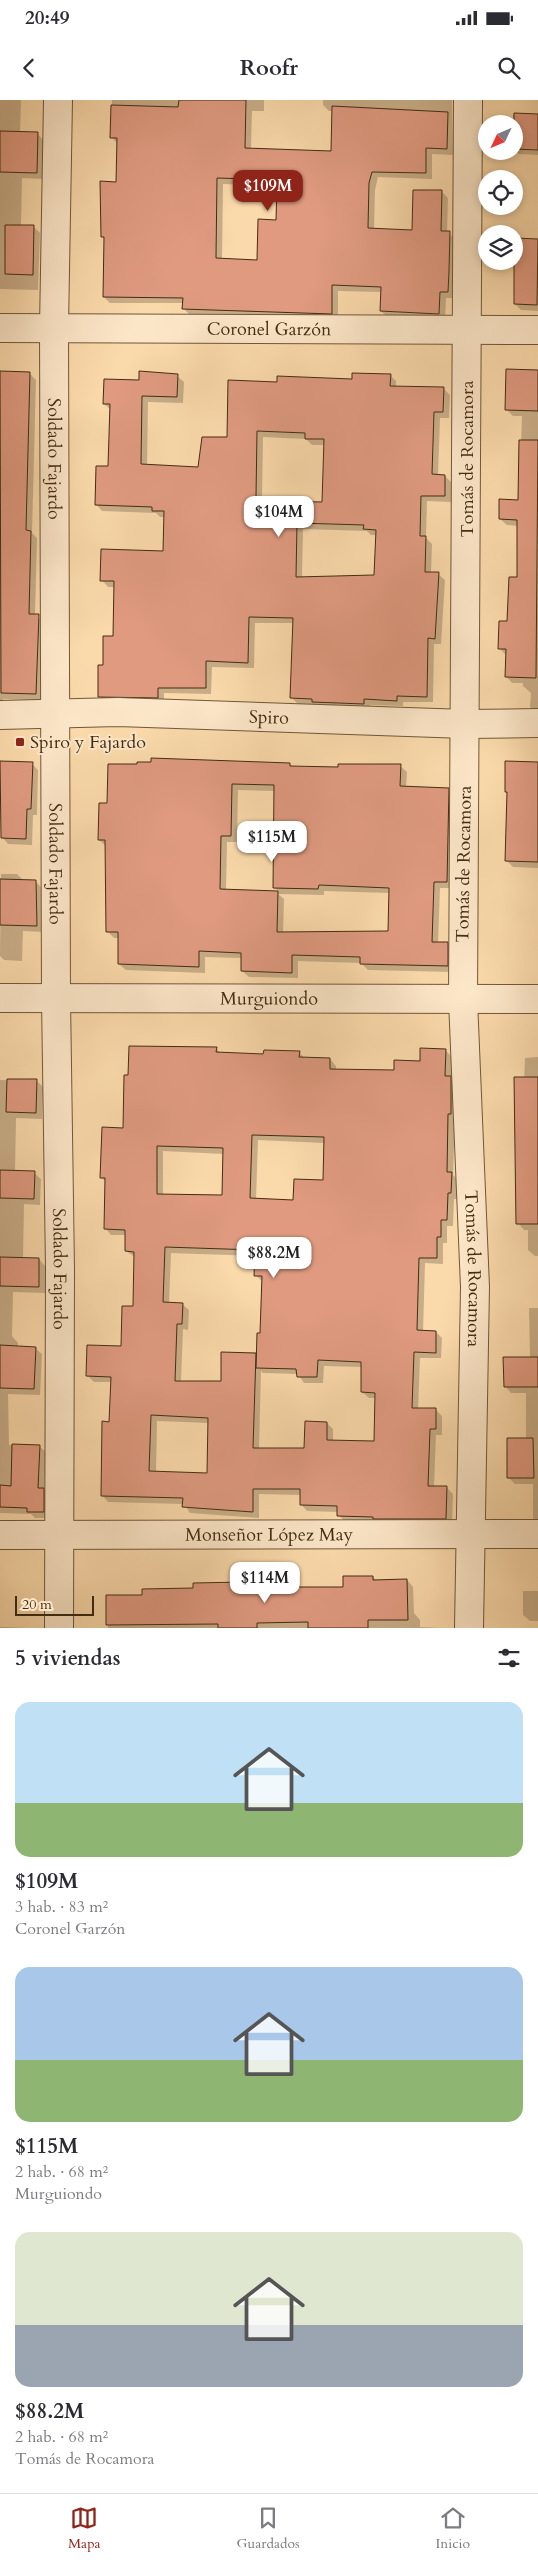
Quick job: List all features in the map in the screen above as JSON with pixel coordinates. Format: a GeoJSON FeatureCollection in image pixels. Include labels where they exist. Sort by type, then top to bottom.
{"type":"FeatureCollection","features":[{"type":"Feature","properties":{"kind":"street","name":"Soldado Fajardo"},"geometry":{"type":"LineString","coordinates":[[58,100],[54,327],[54,713],[60,1269],[59,1628]]}},
{"type":"Feature","properties":{"kind":"street","name":"Tomás de Rocamora"},"geometry":{"type":"LineString","coordinates":[[468,100],[463,1000],[475,1287],[469,1534],[469,1628]]}},
{"type":"Feature","properties":{"kind":"street","name":"Coronel Garzón"},"geometry":{"type":"LineString","coordinates":[[0,328],[538,330]]}},
{"type":"Feature","properties":{"kind":"street","name":"Spiro"},"geometry":{"type":"LineString","coordinates":[[0,715],[128,712],[466,724],[538,723]]}},
{"type":"Feature","properties":{"kind":"street","name":"Murguiondo"},"geometry":{"type":"LineString","coordinates":[[0,998],[538,999]]}},
{"type":"Feature","properties":{"kind":"street","name":"Monseñor López May"},"geometry":{"type":"LineString","coordinates":[[0,1535],[538,1534]]}},
{"type":"Feature","properties":{"kind":"building"},"geometry":{"type":"Polygon","coordinates":[[[179,100],[246,100],[245,148],[331,151],[332,106],[448,112],[447,149],[426,148],[426,173],[372,172],[369,183],[368,228],[412,230],[413,190],[442,190],[441,231],[450,231],[448,292],[440,292],[439,314],[380,311],[381,287],[332,285],[332,314],[182,309],[183,298],[103,297],[104,237],[101,237],[100,181],[116,182],[117,138],[110,138],[111,105],[178,107],[179,100]],[[217,178],[216,258],[257,260],[258,219],[276,220],[277,180],[217,178]]]}},
{"type":"Feature","properties":{"kind":"building"},"geometry":{"type":"Polygon","coordinates":[[[514,113],[538,114],[538,150],[523,149],[523,115],[514,115],[514,113]]]}},
{"type":"Feature","properties":{"kind":"building"},"geometry":{"type":"Polygon","coordinates":[[[0,131],[38,132],[37,173],[0,172],[0,131]]]}},
{"type":"Feature","properties":{"kind":"building"},"geometry":{"type":"Polygon","coordinates":[[[5,225],[34,225],[33,275],[5,274],[5,225]]]}},
{"type":"Feature","properties":{"kind":"building"},"geometry":{"type":"Polygon","coordinates":[[[523,238],[538,239],[537,305],[514,304],[514,270],[523,270],[523,238]]]}},
{"type":"Feature","properties":{"kind":"building"},"geometry":{"type":"Polygon","coordinates":[[[506,369],[538,370],[538,411],[505,410],[506,369]]]}},
{"type":"Feature","properties":{"kind":"building"},"geometry":{"type":"Polygon","coordinates":[[[0,371],[30,372],[26,530],[31,531],[29,614],[39,614],[36,694],[1,693],[0,371]]]}},
{"type":"Feature","properties":{"kind":"building"},"geometry":{"type":"Polygon","coordinates":[[[139,371],[178,374],[177,397],[142,396],[141,464],[198,467],[202,437],[227,437],[228,380],[277,382],[277,376],[352,379],[352,373],[391,374],[390,386],[444,387],[443,412],[434,412],[432,474],[445,475],[445,496],[421,496],[420,536],[426,536],[425,572],[439,572],[435,639],[428,638],[427,697],[397,696],[397,701],[364,699],[364,704],[312,702],[312,699],[290,698],[293,618],[249,617],[248,663],[206,661],[206,688],[158,688],[158,698],[98,697],[98,665],[103,665],[103,636],[113,636],[114,581],[100,581],[101,549],[163,551],[164,511],[152,511],[152,507],[95,505],[96,466],[108,466],[110,404],[103,404],[104,379],[139,380],[139,371]],[[257,431],[256,497],[276,498],[276,501],[322,502],[324,439],[305,439],[305,433],[257,431]],[[297,523],[296,577],[374,575],[376,530],[363,529],[364,525],[297,523]]]}},
{"type":"Feature","properties":{"kind":"building"},"geometry":{"type":"Polygon","coordinates":[[[519,440],[538,440],[536,678],[505,677],[506,649],[498,649],[499,621],[507,621],[509,577],[517,577],[517,520],[499,519],[499,499],[518,500],[519,440]]]}},
{"type":"Feature","properties":{"kind":"building"},"geometry":{"type":"Polygon","coordinates":[[[151,758],[290,763],[290,766],[338,767],[338,764],[401,764],[400,786],[449,788],[447,882],[434,882],[432,942],[448,942],[448,966],[360,964],[360,957],[292,955],[292,973],[241,971],[241,953],[199,951],[199,967],[118,964],[118,932],[106,932],[105,840],[98,840],[99,803],[107,803],[108,764],[151,762],[151,758]],[[232,784],[231,836],[221,836],[220,889],[278,891],[277,932],[388,931],[389,888],[319,885],[318,889],[273,888],[274,785],[232,784]]]}},
{"type":"Feature","properties":{"kind":"building"},"geometry":{"type":"Polygon","coordinates":[[[0,761],[33,762],[31,809],[27,809],[26,839],[1,838],[0,761]]]}},
{"type":"Feature","properties":{"kind":"building"},"geometry":{"type":"Polygon","coordinates":[[[505,761],[538,762],[538,862],[505,861],[507,792],[505,792],[505,761]]]}},
{"type":"Feature","properties":{"kind":"building"},"geometry":{"type":"Polygon","coordinates":[[[0,879],[36,880],[37,926],[0,925],[0,879]]]}},
{"type":"Feature","properties":{"kind":"building"},"geometry":{"type":"Polygon","coordinates":[[[129,1046],[217,1047],[216,1052],[263,1054],[264,1050],[300,1051],[299,1057],[330,1058],[330,1069],[394,1070],[394,1060],[420,1061],[420,1048],[446,1049],[445,1076],[451,1076],[451,1114],[448,1114],[447,1172],[452,1172],[451,1193],[448,1193],[447,1220],[441,1220],[441,1237],[437,1237],[437,1258],[419,1258],[417,1330],[436,1331],[436,1353],[414,1352],[412,1408],[436,1408],[436,1429],[430,1429],[428,1486],[447,1486],[446,1519],[373,1519],[373,1517],[337,1516],[337,1506],[300,1505],[300,1489],[253,1489],[253,1512],[182,1507],[183,1498],[101,1496],[102,1421],[109,1422],[111,1377],[86,1376],[87,1345],[121,1346],[122,1306],[133,1306],[134,1252],[125,1251],[125,1230],[104,1229],[105,1178],[100,1178],[102,1127],[123,1128],[124,1075],[128,1075],[129,1046]],[[252,1135],[250,1198],[293,1200],[294,1179],[323,1180],[324,1137],[252,1135]],[[157,1146],[157,1194],[222,1195],[223,1148],[157,1146]],[[165,1247],[163,1302],[183,1303],[182,1324],[177,1324],[175,1381],[221,1381],[221,1352],[256,1353],[253,1448],[304,1448],[305,1421],[327,1422],[327,1440],[374,1441],[375,1393],[361,1392],[361,1362],[318,1360],[317,1377],[297,1377],[296,1369],[256,1368],[257,1333],[260,1333],[262,1276],[254,1276],[255,1250],[165,1247]],[[151,1415],[149,1471],[207,1473],[208,1418],[151,1415]]]}},
{"type":"Feature","properties":{"kind":"building"},"geometry":{"type":"Polygon","coordinates":[[[514,1077],[538,1077],[538,1224],[516,1224],[514,1077]]]}},
{"type":"Feature","properties":{"kind":"building"},"geometry":{"type":"Polygon","coordinates":[[[7,1079],[37,1079],[36,1113],[6,1112],[7,1079]]]}},
{"type":"Feature","properties":{"kind":"building"},"geometry":{"type":"Polygon","coordinates":[[[0,1170],[35,1171],[34,1199],[0,1198],[0,1170]]]}},
{"type":"Feature","properties":{"kind":"building"},"geometry":{"type":"Polygon","coordinates":[[[0,1257],[39,1258],[39,1287],[0,1286],[0,1257]]]}},
{"type":"Feature","properties":{"kind":"building"},"geometry":{"type":"Polygon","coordinates":[[[0,1345],[36,1347],[34,1389],[0,1388],[0,1345]]]}},
{"type":"Feature","properties":{"kind":"building"},"geometry":{"type":"Polygon","coordinates":[[[503,1357],[538,1357],[538,1387],[504,1387],[503,1357]]]}},
{"type":"Feature","properties":{"kind":"building"},"geometry":{"type":"Polygon","coordinates":[[[507,1438],[533,1438],[534,1478],[507,1478],[507,1438]]]}},
{"type":"Feature","properties":{"kind":"building"},"geometry":{"type":"Polygon","coordinates":[[[12,1444],[40,1445],[38,1488],[44,1488],[44,1512],[27,1512],[27,1508],[0,1507],[0,1485],[11,1486],[12,1444]]]}},
{"type":"Feature","properties":{"kind":"building"},"geometry":{"type":"Polygon","coordinates":[[[343,1576],[373,1576],[373,1580],[407,1579],[408,1620],[368,1620],[368,1628],[308,1628],[308,1622],[257,1623],[257,1628],[218,1628],[218,1624],[106,1625],[106,1595],[142,1595],[142,1589],[193,1588],[193,1583],[292,1581],[292,1587],[343,1587],[343,1576]]]}},
{"type":"Feature","properties":{"kind":"place","name":"Spiro y Fajardo"},"geometry":{"type":"Point","coordinates":[20,742]}}]}
